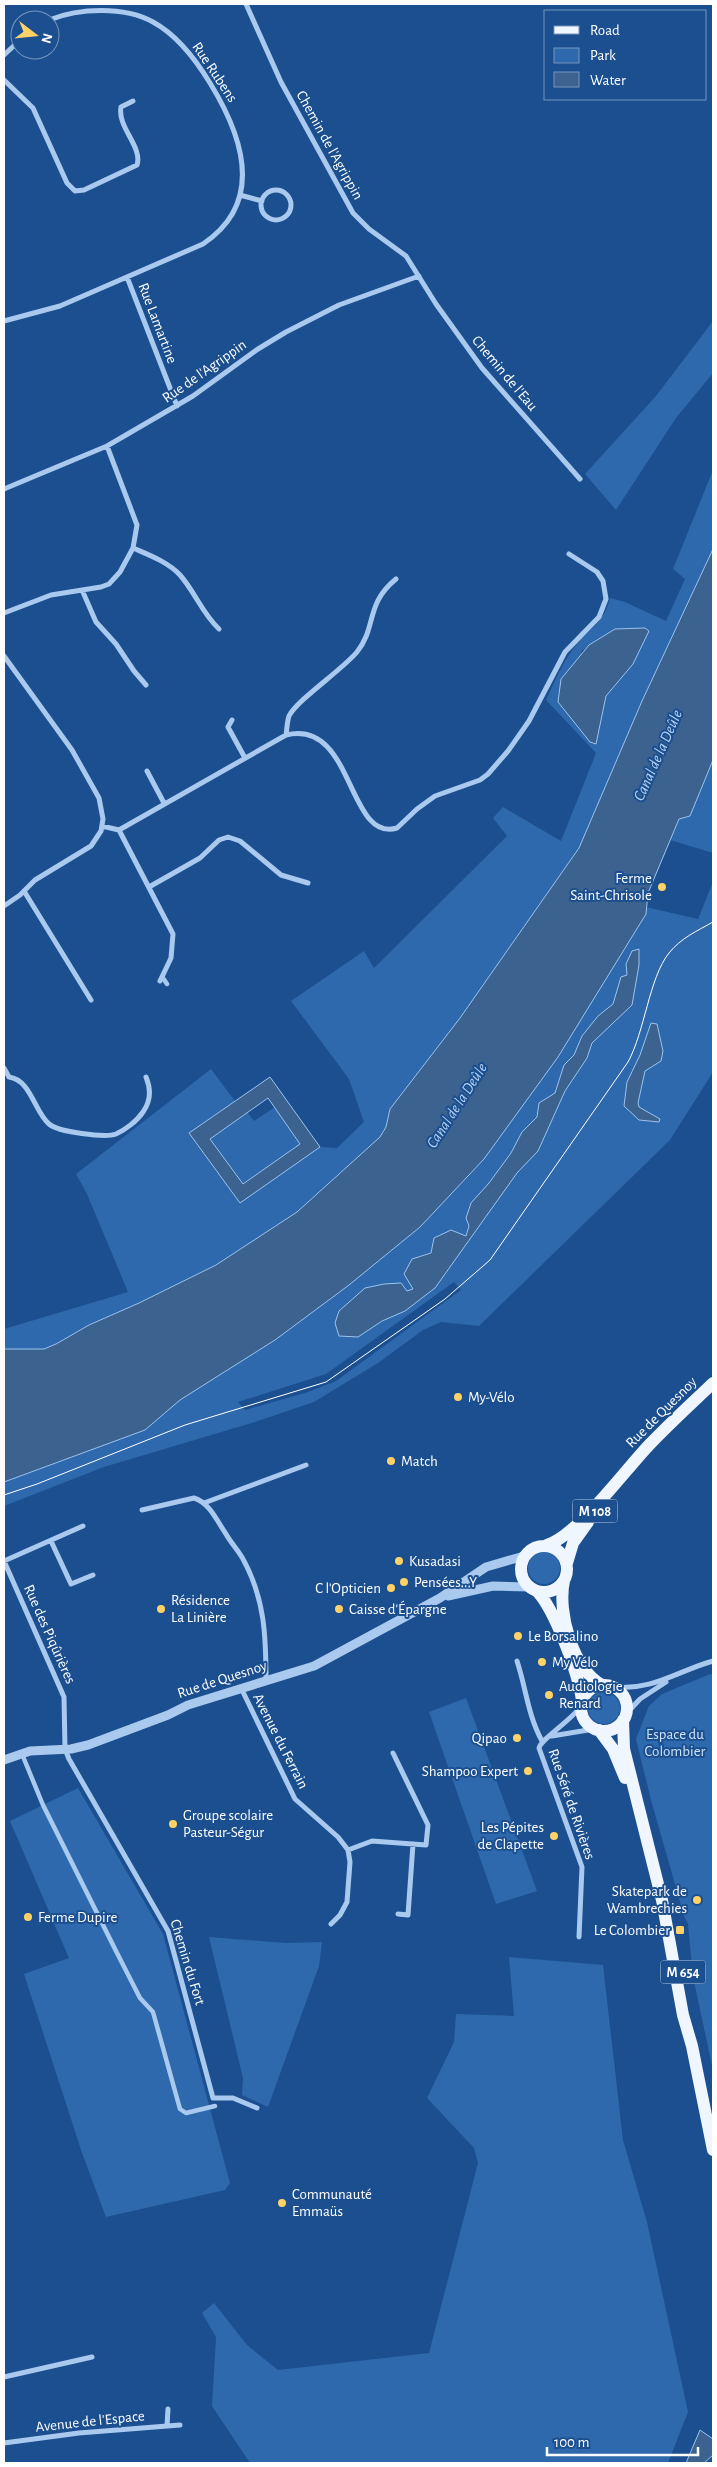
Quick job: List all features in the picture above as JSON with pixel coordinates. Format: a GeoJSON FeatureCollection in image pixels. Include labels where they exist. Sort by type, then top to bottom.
{"type":"FeatureCollection","features":[{"type":"Feature","properties":{"kind":"main road","name":"Rue de Quesnoy"},"geometry":{"type":"LineString","coordinates":[[547,1545],[559,1540],[572,1529],[650,1443],[713,1383]]}},
{"type":"Feature","properties":{"kind":"main road","name":"Rue de Quesnoy"},"geometry":{"type":"LineString","coordinates":[[567,1563],[575,1540],[632,1464]]}},
{"type":"Feature","properties":{"kind":"main road"},"geometry":{"type":"LineString","coordinates":[[547,1545],[560,1551],[567,1563],[561,1602],[572,1643],[587,1673],[625,1699],[625,1717],[611,1730],[597,1729],[585,1721],[580,1686],[554,1616],[521,1572],[524,1556],[535,1547],[547,1545]]}},
{"type":"Feature","properties":{"kind":"main road"},"geometry":{"type":"LineString","coordinates":[[533,1589],[553,1590],[564,1580]]}},
{"type":"Feature","properties":{"kind":"main road"},"geometry":{"type":"LineString","coordinates":[[582,1703],[591,1689],[608,1686]]}},
{"type":"Feature","properties":{"kind":"main road","name":"M 654"},"geometry":{"type":"LineString","coordinates":[[625,1717],[623,1742],[662,1900],[675,1930],[690,2008],[692,2046],[713,2150]]}},
{"type":"Feature","properties":{"kind":"main road","name":"M 654"},"geometry":{"type":"LineString","coordinates":[[597,1729],[613,1749],[643,1827]]}},
{"type":"Feature","properties":{"kind":"street","name":"Chemin de l'Agrippin"},"geometry":{"type":"LineString","coordinates":[[246,4],[281,82],[348,205],[365,224],[406,256],[419,276]]}},
{"type":"Feature","properties":{"kind":"street","name":"Rue Rubens"},"geometry":{"type":"LineString","coordinates":[[4,321],[70,302],[210,239],[230,218],[240,195],[242,180],[241,158],[232,123],[206,77],[189,54],[173,37],[152,21],[118,12],[86,10],[60,16]]}},
{"type":"Feature","properties":{"kind":"street"},"geometry":{"type":"LineString","coordinates":[[4,80],[33,108],[67,183],[75,191],[84,190],[137,165],[138,156],[120,116],[121,107],[133,102]]}},
{"type":"Feature","properties":{"kind":"street"},"geometry":{"type":"LineString","coordinates":[[279,191],[289,198],[290,209],[283,218],[271,219],[263,211],[262,201],[268,193],[279,191]]}},
{"type":"Feature","properties":{"kind":"street"},"geometry":{"type":"LineString","coordinates":[[240,195],[262,201]]}},
{"type":"Feature","properties":{"kind":"street","name":"Rue de l'Agrippin"},"geometry":{"type":"LineString","coordinates":[[4,489],[107,446],[177,406],[258,349],[286,332],[339,305],[419,276]]}},
{"type":"Feature","properties":{"kind":"street","name":"Chemin de l'Eau"},"geometry":{"type":"LineString","coordinates":[[419,276],[445,317],[487,374],[580,479]]}},
{"type":"Feature","properties":{"kind":"street","name":"Rue Lamartine"},"geometry":{"type":"LineString","coordinates":[[127,277],[177,406]]}},
{"type":"Feature","properties":{"kind":"street"},"geometry":{"type":"LineString","coordinates":[[4,613],[51,595],[94,589],[109,584],[120,572],[133,548],[137,530],[135,515],[107,446]]}},
{"type":"Feature","properties":{"kind":"street"},"geometry":{"type":"LineString","coordinates":[[133,548],[166,564],[178,573],[206,616],[219,630]]}},
{"type":"Feature","properties":{"kind":"street"},"geometry":{"type":"LineString","coordinates":[[102,826],[119,830],[286,735],[306,735],[318,739],[327,746],[336,756],[368,818],[383,828],[396,828],[435,796],[480,780],[502,758],[523,730],[564,652],[603,612],[606,592],[603,581],[597,572],[569,554]]}},
{"type":"Feature","properties":{"kind":"street"},"geometry":{"type":"LineString","coordinates":[[286,735],[287,722],[292,712],[337,673],[360,648],[379,595],[396,579]]}},
{"type":"Feature","properties":{"kind":"street"},"geometry":{"type":"LineString","coordinates":[[82,590],[96,622],[116,644],[134,671],[146,684]]}},
{"type":"Feature","properties":{"kind":"street"},"geometry":{"type":"LineString","coordinates":[[4,656],[72,750],[101,804],[102,826],[91,846],[35,880],[4,906]]}},
{"type":"Feature","properties":{"kind":"street"},"geometry":{"type":"LineString","coordinates":[[232,720],[228,727],[245,758]]}},
{"type":"Feature","properties":{"kind":"street"},"geometry":{"type":"LineString","coordinates":[[147,771],[164,803]]}},
{"type":"Feature","properties":{"kind":"street"},"geometry":{"type":"LineString","coordinates":[[119,830],[173,934],[171,958],[161,979],[167,984]]}},
{"type":"Feature","properties":{"kind":"street"},"geometry":{"type":"LineString","coordinates":[[149,887],[200,858],[219,840],[228,837],[240,842],[281,874],[308,883]]}},
{"type":"Feature","properties":{"kind":"street"},"geometry":{"type":"LineString","coordinates":[[24,890],[91,1000]]}},
{"type":"Feature","properties":{"kind":"street"},"geometry":{"type":"LineString","coordinates":[[4,1068],[6,1078],[20,1080],[45,1120],[54,1128],[110,1135],[124,1129],[143,1112],[150,1096],[150,1086],[146,1077]]}},
{"type":"Feature","properties":{"kind":"street"},"geometry":{"type":"LineString","coordinates":[[204,1503],[306,1465]]}},
{"type":"Feature","properties":{"kind":"street"},"geometry":{"type":"LineString","coordinates":[[142,1510],[190,1498],[204,1503],[242,1557],[255,1586],[266,1635],[266,1682]]}},
{"type":"Feature","properties":{"kind":"street","name":"Rue des Piqûrières"},"geometry":{"type":"LineString","coordinates":[[66,1749],[64,1697],[4,1561],[83,1526]]}},
{"type":"Feature","properties":{"kind":"street"},"geometry":{"type":"LineString","coordinates":[[51,1540],[71,1584],[93,1575]]}},
{"type":"Feature","properties":{"kind":"street","name":"Rue de Quesnoy"},"geometry":{"type":"LineString","coordinates":[[4,1760],[22,1753],[88,1745],[168,1716],[188,1705],[242,1690],[320,1663],[440,1598],[486,1567],[524,1556]]}},
{"type":"Feature","properties":{"kind":"street","name":"Rue de Quesnoy"},"geometry":{"type":"LineString","coordinates":[[440,1598],[472,1589],[493,1586],[533,1589]]}},
{"type":"Feature","properties":{"kind":"street","name":"Rue Séré de Rivières"},"geometry":{"type":"LineString","coordinates":[[517,1661],[524,1683],[526,1699],[542,1741]]}},
{"type":"Feature","properties":{"kind":"street"},"geometry":{"type":"LineString","coordinates":[[625,1717],[640,1698],[674,1678],[713,1661]]}},
{"type":"Feature","properties":{"kind":"street"},"geometry":{"type":"LineString","coordinates":[[608,1686],[640,1687],[674,1678]]}},
{"type":"Feature","properties":{"kind":"street","name":"Avenue du Ferrain"},"geometry":{"type":"LineString","coordinates":[[242,1690],[295,1799],[338,1837],[348,1850]]}},
{"type":"Feature","properties":{"kind":"street","name":"Rue Séré de Rivières"},"geometry":{"type":"LineString","coordinates":[[579,1937],[582,1869],[540,1756],[539,1746],[542,1741],[574,1716],[582,1703]]}},
{"type":"Feature","properties":{"kind":"street","name":"Rue Séré de Rivières"},"geometry":{"type":"LineString","coordinates":[[549,1737],[597,1729]]}},
{"type":"Feature","properties":{"kind":"street","name":"Chemin du Fort"},"geometry":{"type":"LineString","coordinates":[[66,1749],[69,1758],[168,1931],[213,2098],[233,2098],[257,2108]]}},
{"type":"Feature","properties":{"kind":"street"},"geometry":{"type":"LineString","coordinates":[[22,1753],[43,1805],[140,1998],[153,2012],[180,2110],[186,2113],[215,2106]]}},
{"type":"Feature","properties":{"kind":"street"},"geometry":{"type":"LineString","coordinates":[[331,1924],[345,1909],[347,1902],[350,1862],[348,1850],[372,1841],[426,1845],[428,1825],[393,1753]]}},
{"type":"Feature","properties":{"kind":"street"},"geometry":{"type":"LineString","coordinates":[[398,1914],[408,1915],[413,1844]]}},
{"type":"Feature","properties":{"kind":"street"},"geometry":{"type":"LineString","coordinates":[[4,2376],[92,2357]]}},
{"type":"Feature","properties":{"kind":"street"},"geometry":{"type":"LineString","coordinates":[[167,2426],[168,2409]]}},
{"type":"Feature","properties":{"kind":"street","name":"Avenue de l'Espace"},"geometry":{"type":"LineString","coordinates":[[4,2443],[180,2425]]}},
{"type":"Feature","properties":{"kind":"green space"},"geometry":{"type":"Polygon","coordinates":[[[713,321],[713,373],[676,418],[616,510],[585,474],[656,396],[713,321]]]}},
{"type":"Feature","properties":{"kind":"green space"},"geometry":{"type":"Polygon","coordinates":[[[713,470],[713,549],[642,701],[579,848],[460,1018],[390,1109],[386,1127],[380,1137],[297,1212],[216,1265],[89,1325],[44,1349],[4,1349],[4,1329],[128,1292],[87,1194],[76,1174],[211,1069],[235,1101],[189,1133],[240,1202],[320,1147],[337,1148],[364,1122],[349,1079],[291,1001],[364,951],[374,968],[507,836],[493,818],[503,807],[561,841],[596,753],[546,700],[567,658],[576,645],[601,619],[610,598],[625,602],[666,621],[685,579],[673,569],[713,470]],[[615,629],[581,652],[606,696],[633,664],[615,629]]]}},
{"type":"Feature","properties":{"kind":"green space"},"geometry":{"type":"Polygon","coordinates":[[[713,760],[713,853],[670,840],[679,819],[690,816],[713,760]]]}},
{"type":"Feature","properties":{"kind":"green space"},"geometry":{"type":"Polygon","coordinates":[[[713,882],[713,1072],[670,1140],[479,1326],[441,1322],[423,1330],[378,1363],[314,1402],[255,1422],[104,1467],[4,1506],[4,1482],[145,1430],[180,1399],[276,1339],[349,1285],[420,1227],[484,1159],[646,914],[646,907],[698,919],[713,882]],[[454,1282],[326,1374],[238,1402],[245,1410],[308,1392],[336,1381],[461,1290],[454,1282]]]}},
{"type":"Feature","properties":{"kind":"green space"},"geometry":{"type":"Polygon","coordinates":[[[275,1107],[300,1144],[243,1184],[210,1139],[247,1112],[254,1121],[275,1107]]]}},
{"type":"Feature","properties":{"kind":"green space"},"geometry":{"type":"Polygon","coordinates":[[[544,1552],[556,1556],[560,1568],[556,1580],[544,1584],[532,1580],[528,1568],[532,1556],[544,1552]]]}},
{"type":"Feature","properties":{"kind":"green space","name":"Espace du Colombier"},"geometry":{"type":"Polygon","coordinates":[[[710,1674],[713,1675],[713,2070],[693,1977],[688,1924],[684,1916],[651,1800],[636,1739],[649,1706],[662,1694],[710,1674]]]}},
{"type":"Feature","properties":{"kind":"green space"},"geometry":{"type":"Polygon","coordinates":[[[604,1692],[610,1693],[615,1697],[619,1702],[619,1714],[615,1719],[610,1723],[604,1724],[598,1723],[593,1719],[589,1714],[588,1708],[589,1702],[593,1697],[598,1693],[604,1692]]]}},
{"type":"Feature","properties":{"kind":"green space"},"geometry":{"type":"Polygon","coordinates":[[[466,1698],[537,1891],[496,1904],[429,1712],[466,1698]]]}},
{"type":"Feature","properties":{"kind":"green space"},"geometry":{"type":"Polygon","coordinates":[[[78,1788],[163,1934],[230,2183],[225,2190],[106,2217],[82,2153],[24,1974],[69,1958],[10,1821],[78,1788]]]}},
{"type":"Feature","properties":{"kind":"green space"},"geometry":{"type":"Polygon","coordinates":[[[209,1937],[286,1943],[322,1942],[319,1966],[268,2107],[242,2095],[243,2078],[209,1937]]]}},
{"type":"Feature","properties":{"kind":"green space"},"geometry":{"type":"Polygon","coordinates":[[[509,1957],[603,1965],[623,2140],[647,2222],[688,2412],[668,2463],[250,2463],[212,2406],[216,2337],[202,2313],[214,2303],[247,2345],[278,2370],[429,2353],[478,2163],[474,2148],[427,2098],[454,2042],[456,2014],[514,2016],[509,1957]]]}},
{"type":"Feature","properties":{"kind":"water","name":"Canal de la Deûle"},"geometry":{"type":"Polygon","coordinates":[[[713,549],[713,760],[690,816],[679,819],[648,893],[646,914],[558,1057],[484,1159],[420,1227],[349,1285],[275,1340],[180,1400],[145,1430],[4,1482],[4,1349],[44,1349],[89,1325],[216,1265],[297,1212],[380,1137],[386,1127],[390,1109],[460,1018],[579,848],[642,701],[713,549]]]}},
{"type":"Feature","properties":{"kind":"water"},"geometry":{"type":"Polygon","coordinates":[[[645,628],[649,631],[633,664],[606,696],[596,744],[590,742],[558,702],[561,679],[589,645],[615,629],[645,628]]]}},
{"type":"Feature","properties":{"kind":"water"},"geometry":{"type":"Polygon","coordinates":[[[639,949],[639,965],[632,1005],[592,1043],[587,1058],[565,1091],[538,1151],[517,1173],[435,1288],[405,1311],[382,1321],[358,1337],[339,1336],[335,1323],[339,1311],[365,1288],[401,1283],[407,1291],[413,1289],[404,1274],[412,1259],[431,1253],[434,1238],[451,1230],[466,1236],[469,1226],[466,1218],[471,1203],[489,1183],[511,1153],[522,1132],[537,1117],[539,1103],[555,1093],[564,1065],[574,1055],[582,1036],[598,1016],[613,1004],[621,977],[627,975],[626,964],[632,951],[639,949]]]}},
{"type":"Feature","properties":{"kind":"water"},"geometry":{"type":"Polygon","coordinates":[[[651,1023],[657,1024],[663,1051],[661,1061],[645,1071],[638,1103],[639,1107],[660,1119],[659,1122],[639,1120],[624,1106],[627,1082],[640,1055],[651,1023]]]}},
{"type":"Feature","properties":{"kind":"water"},"geometry":{"type":"Polygon","coordinates":[[[270,1077],[320,1147],[240,1203],[189,1133],[270,1077]],[[268,1098],[210,1139],[243,1184],[300,1144],[268,1098]]]}},
{"type":"Feature","properties":{"kind":"water"},"geometry":{"type":"Polygon","coordinates":[[[700,2430],[713,2439],[713,2455],[704,2463],[686,2463],[700,2430]]]}},
{"type":"Feature","properties":{"kind":"tram line"},"geometry":{"type":"LineString","coordinates":[[4,1495],[37,1484],[185,1425],[326,1382],[445,1299],[490,1260],[628,1062],[639,1035],[657,976],[669,953],[684,939],[713,922]]}},
{"type":"Feature","properties":{"kind":"place","name":"Ferme Saint-Chrisole"},"geometry":{"type":"Point","coordinates":[662,887]}},
{"type":"Feature","properties":{"kind":"place","name":"My-Vélo"},"geometry":{"type":"Point","coordinates":[458,1397]}},
{"type":"Feature","properties":{"kind":"place","name":"Match"},"geometry":{"type":"Point","coordinates":[391,1461]}},
{"type":"Feature","properties":{"kind":"place","name":"Kusadasi"},"geometry":{"type":"Point","coordinates":[399,1561]}},
{"type":"Feature","properties":{"kind":"place","name":"Pensées...Y"},"geometry":{"type":"Point","coordinates":[404,1582]}},
{"type":"Feature","properties":{"kind":"place","name":"C l'Opticien"},"geometry":{"type":"Point","coordinates":[391,1588]}},
{"type":"Feature","properties":{"kind":"place","name":"Résidence La Linière"},"geometry":{"type":"Point","coordinates":[161,1609]}},
{"type":"Feature","properties":{"kind":"place","name":"Caisse d'Épargne"},"geometry":{"type":"Point","coordinates":[339,1609]}},
{"type":"Feature","properties":{"kind":"place","name":"Le Borsalino"},"geometry":{"type":"Point","coordinates":[518,1636]}},
{"type":"Feature","properties":{"kind":"place","name":"My Vélo"},"geometry":{"type":"Point","coordinates":[542,1662]}},
{"type":"Feature","properties":{"kind":"place","name":"Audiologie Renard"},"geometry":{"type":"Point","coordinates":[549,1695]}},
{"type":"Feature","properties":{"kind":"place","name":"Qipao"},"geometry":{"type":"Point","coordinates":[517,1738]}},
{"type":"Feature","properties":{"kind":"place","name":"Shampoo Expert"},"geometry":{"type":"Point","coordinates":[528,1771]}},
{"type":"Feature","properties":{"kind":"place","name":"Groupe scolaire Pasteur-Ségur"},"geometry":{"type":"Point","coordinates":[173,1824]}},
{"type":"Feature","properties":{"kind":"place","name":"Les Pépites de Clapette"},"geometry":{"type":"Point","coordinates":[554,1836]}},
{"type":"Feature","properties":{"kind":"place","name":"Skatepark de Wambrechies"},"geometry":{"type":"Point","coordinates":[697,1900]}},
{"type":"Feature","properties":{"kind":"place","name":"Ferme Dupire"},"geometry":{"type":"Point","coordinates":[28,1917]}},
{"type":"Feature","properties":{"kind":"place","name":"Le Colombier"},"geometry":{"type":"Point","coordinates":[680,1930]}},
{"type":"Feature","properties":{"kind":"place","name":"Communauté Emmaüs"},"geometry":{"type":"Point","coordinates":[282,2203]}}]}
